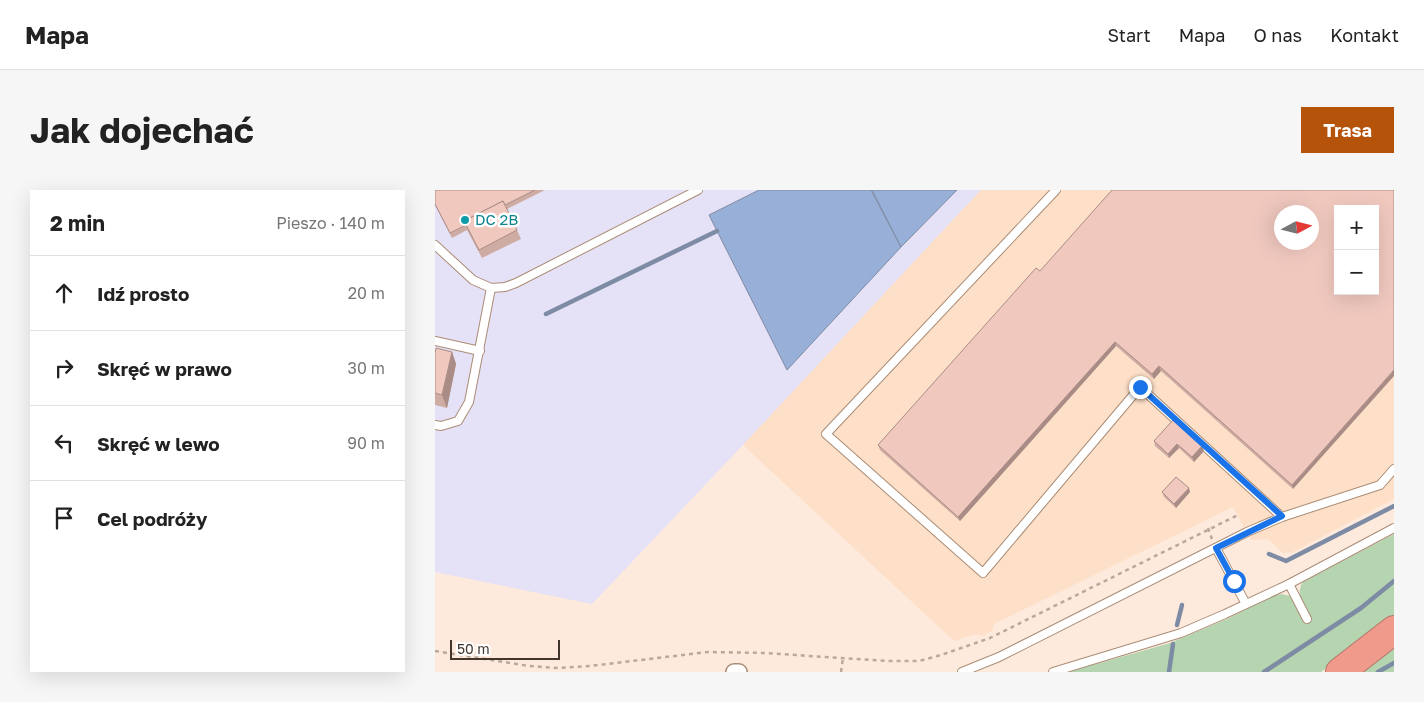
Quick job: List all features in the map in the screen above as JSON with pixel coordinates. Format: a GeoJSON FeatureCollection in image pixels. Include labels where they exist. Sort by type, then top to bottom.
{"type":"FeatureCollection","features":[{"type":"Feature","properties":{"kind":"highway"},"geometry":{"type":"LineString","coordinates":[[1340,672],[1394,630]]}},
{"type":"Feature","properties":{"kind":"street"},"geometry":{"type":"LineString","coordinates":[[734,672],[739,672]]}},
{"type":"Feature","properties":{"kind":"lane"},"geometry":{"type":"LineString","coordinates":[[435,245],[473,280],[491,288],[505,287],[698,190]]}},
{"type":"Feature","properties":{"kind":"lane"},"geometry":{"type":"LineString","coordinates":[[1056,190],[827,434],[983,573],[1140,387],[1282,516]]}},
{"type":"Feature","properties":{"kind":"lane"},"geometry":{"type":"LineString","coordinates":[[435,425],[441,426],[458,421],[469,402],[491,288]]}},
{"type":"Feature","properties":{"kind":"lane"},"geometry":{"type":"LineString","coordinates":[[435,341],[480,350]]}},
{"type":"Feature","properties":{"kind":"lane"},"geometry":{"type":"LineString","coordinates":[[962,672],[999,657],[1282,516],[1380,485],[1394,469]]}},
{"type":"Feature","properties":{"kind":"lane"},"geometry":{"type":"LineString","coordinates":[[1053,672],[1181,633],[1289,584],[1394,528]]}},
{"type":"Feature","properties":{"kind":"lane"},"geometry":{"type":"LineString","coordinates":[[1216,548],[1246,604]]}},
{"type":"Feature","properties":{"kind":"lane"},"geometry":{"type":"LineString","coordinates":[[1289,584],[1307,619]]}},
{"type":"Feature","properties":{"kind":"path"},"geometry":{"type":"LineString","coordinates":[[435,651],[529,666],[558,668],[708,652],[919,661],[990,638],[1238,515]]}},
{"type":"Feature","properties":{"kind":"path"},"geometry":{"type":"LineString","coordinates":[[841,672],[843,658]]}},
{"type":"Feature","properties":{"kind":"shaded area"},"geometry":{"type":"Polygon","coordinates":[[[435,190],[981,190],[592,604],[435,572],[435,190]]]}},
{"type":"Feature","properties":{"kind":"shaded area"},"geometry":{"type":"Polygon","coordinates":[[[981,190],[1394,190],[1394,499],[1293,552],[1283,553],[1268,539],[1251,540],[1233,507],[994,624],[992,631],[982,636],[976,634],[954,641],[743,445],[981,190]]]}},
{"type":"Feature","properties":{"kind":"green space"},"geometry":{"type":"Polygon","coordinates":[[[1394,534],[1394,617],[1356,648],[1321,672],[1068,672],[1170,643],[1229,618],[1275,595],[1290,596],[1304,623],[1312,619],[1300,596],[1303,582],[1394,534]]]}},
{"type":"Feature","properties":{"kind":"green space"},"geometry":{"type":"Polygon","coordinates":[[[1394,641],[1394,672],[1353,672],[1394,641]]]}},
{"type":"Feature","properties":{"kind":"water"},"geometry":{"type":"Polygon","coordinates":[[[759,190],[871,190],[901,247],[787,370],[709,215],[759,190]]]}},
{"type":"Feature","properties":{"kind":"water"},"geometry":{"type":"Polygon","coordinates":[[[872,190],[957,190],[901,247],[872,190]]]}},
{"type":"Feature","properties":{"kind":"building","name":"DC 2B"},"geometry":{"type":"Polygon","coordinates":[[[435,190],[535,190],[505,205],[503,201],[464,221],[466,225],[450,233],[435,204],[435,190]]]}},
{"type":"Feature","properties":{"kind":"building"},"geometry":{"type":"Polygon","coordinates":[[[1112,190],[1394,190],[1394,370],[1292,485],[1159,366],[1152,374],[1115,342],[958,517],[878,445],[1036,268],[1040,271],[1112,190]]]}},
{"type":"Feature","properties":{"kind":"building"},"geometry":{"type":"Polygon","coordinates":[[[503,201],[517,230],[479,250],[464,221],[503,201]]]}},
{"type":"Feature","properties":{"kind":"building"},"geometry":{"type":"Polygon","coordinates":[[[436,348],[452,352],[442,395],[435,393],[436,348]]]}},
{"type":"Feature","properties":{"kind":"building"},"geometry":{"type":"Polygon","coordinates":[[[1173,420],[1202,446],[1192,457],[1177,444],[1168,454],[1154,441],[1173,420]]]}},
{"type":"Feature","properties":{"kind":"building"},"geometry":{"type":"Polygon","coordinates":[[[1176,477],[1189,488],[1174,504],[1162,492],[1176,477]]]}},
{"type":"Feature","properties":{"kind":"waterway"},"geometry":{"type":"LineString","coordinates":[[546,314],[717,231]]}},
{"type":"Feature","properties":{"kind":"waterway"},"geometry":{"type":"LineString","coordinates":[[1269,554],[1286,561],[1394,506]]}},
{"type":"Feature","properties":{"kind":"waterway"},"geometry":{"type":"LineString","coordinates":[[1264,672],[1361,608],[1394,581]]}},
{"type":"Feature","properties":{"kind":"waterway"},"geometry":{"type":"LineString","coordinates":[[1177,625],[1182,605]]}},
{"type":"Feature","properties":{"kind":"waterway"},"geometry":{"type":"LineString","coordinates":[[1169,672],[1173,644]]}},
{"type":"Feature","properties":{"kind":"waterway"},"geometry":{"type":"LineString","coordinates":[[1378,672],[1394,663]]}},
{"type":"Feature","properties":{"kind":"place","name":"DC 2B"},"geometry":{"type":"Point","coordinates":[465,220]}},
{"type":"Feature","properties":{"kind":"route"},"geometry":{"type":"LineString","coordinates":[[1140,387],[1282,516],[1216,548],[1234,581]]}}]}
